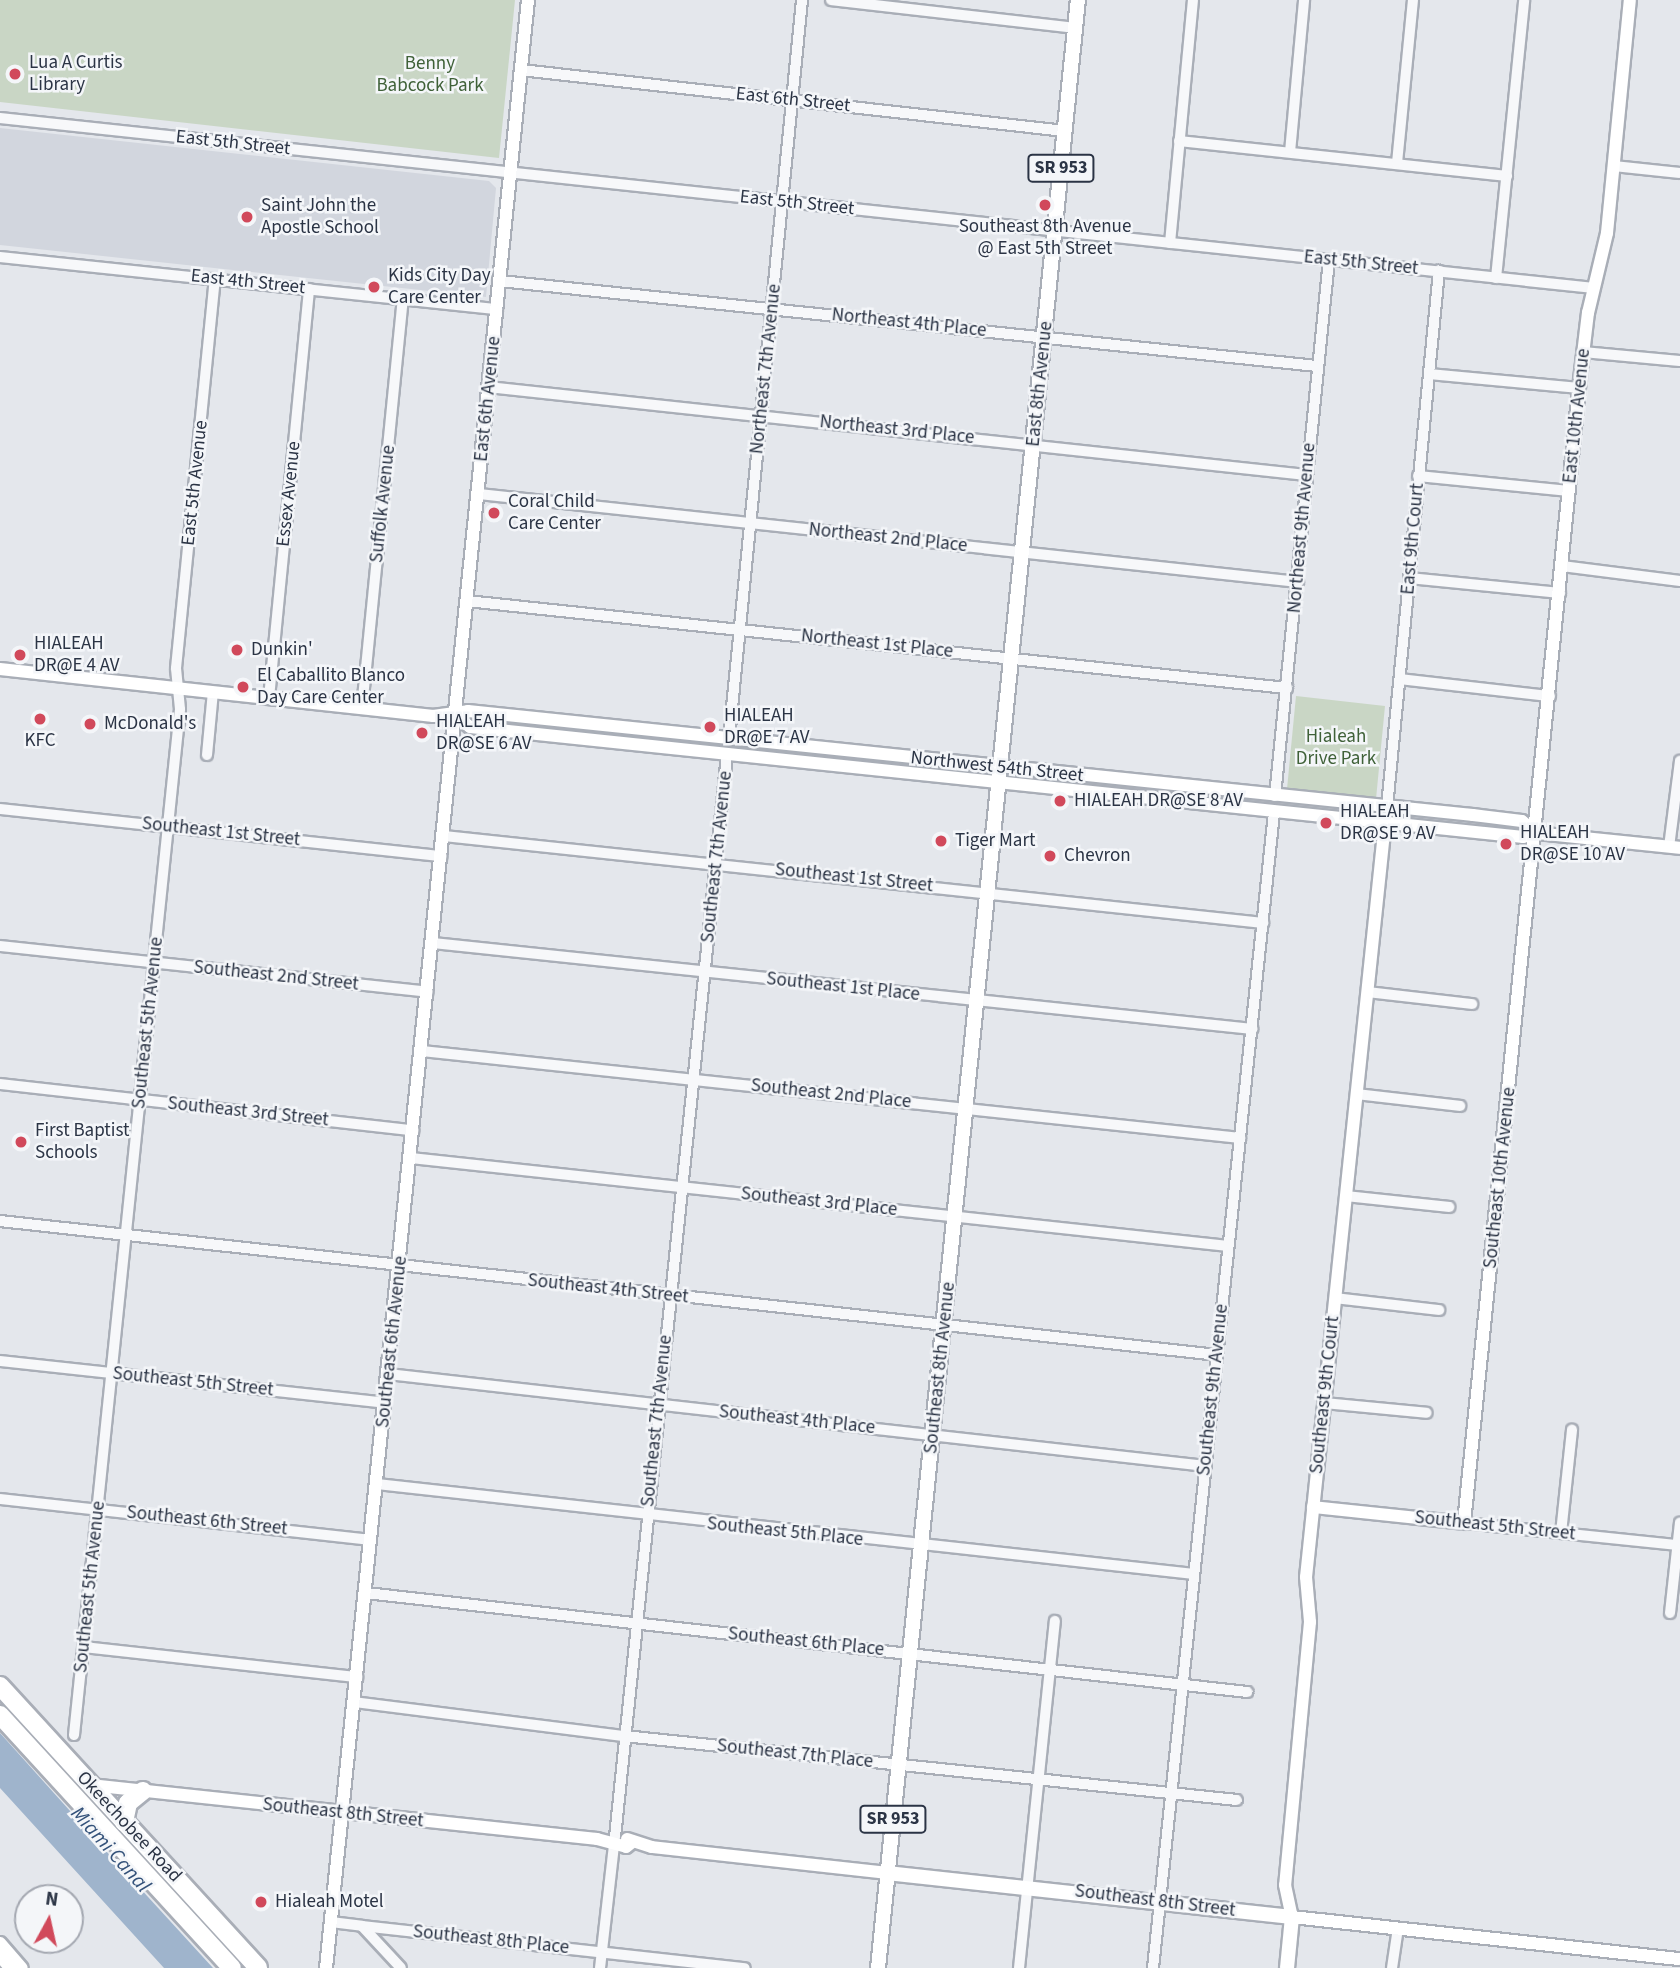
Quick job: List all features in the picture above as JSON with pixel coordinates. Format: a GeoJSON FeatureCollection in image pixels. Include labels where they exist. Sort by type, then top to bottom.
{"type":"FeatureCollection","features":[{"type":"Feature","properties":{"kind":"highway","name":"Okeechobee Road"},"geometry":{"type":"LineString","coordinates":[[0,1686],[258,1968]]}},
{"type":"Feature","properties":{"kind":"highway","name":"Okeechobee Road"},"geometry":{"type":"LineString","coordinates":[[0,1715],[232,1968]]}},
{"type":"Feature","properties":{"kind":"highway"},"geometry":{"type":"LineString","coordinates":[[47,1766],[90,1785]]}},
{"type":"Feature","properties":{"kind":"highway"},"geometry":{"type":"LineString","coordinates":[[124,1822],[128,1803],[143,1791]]}},
{"type":"Feature","properties":{"kind":"main road","name":"East 8th Avenue"},"geometry":{"type":"LineString","coordinates":[[1000,767],[1013,659],[1077,0]]}},
{"type":"Feature","properties":{"kind":"main road","name":"Southeast 8th Avenue"},"geometry":{"type":"LineString","coordinates":[[878,1968],[1000,767]]}},
{"type":"Feature","properties":{"kind":"main road","name":"Southeast 8th Street"},"geometry":{"type":"LineString","coordinates":[[887,1873],[1292,1917]]}},
{"type":"Feature","properties":{"kind":"main road","name":"Southeast 9th Court"},"geometry":{"type":"LineString","coordinates":[[1287,1968],[1292,1917]]}},
{"type":"Feature","properties":{"kind":"street","name":"East 6th Avenue"},"geometry":{"type":"LineString","coordinates":[[455,715],[528,0]]}},
{"type":"Feature","properties":{"kind":"street","name":"Northeast 7th Avenue"},"geometry":{"type":"LineString","coordinates":[[729,738],[802,0]]}},
{"type":"Feature","properties":{"kind":"street"},"geometry":{"type":"LineString","coordinates":[[831,0],[1075,27]]}},
{"type":"Feature","properties":{"kind":"street"},"geometry":{"type":"LineString","coordinates":[[1170,243],[1193,0]]}},
{"type":"Feature","properties":{"kind":"street"},"geometry":{"type":"LineString","coordinates":[[1290,152],[1304,0]]}},
{"type":"Feature","properties":{"kind":"street"},"geometry":{"type":"LineString","coordinates":[[1398,163],[1413,0]]}},
{"type":"Feature","properties":{"kind":"street"},"geometry":{"type":"LineString","coordinates":[[1496,278],[1524,0]]}},
{"type":"Feature","properties":{"kind":"street","name":"East 10th Avenue"},"geometry":{"type":"LineString","coordinates":[[1536,833],[1583,352],[1606,236],[1630,0]]}},
{"type":"Feature","properties":{"kind":"street","name":"East 6th Street"},"geometry":{"type":"LineString","coordinates":[[521,70],[1065,131]]}},
{"type":"Feature","properties":{"kind":"street","name":"East 5th Street"},"geometry":{"type":"LineString","coordinates":[[0,118],[1594,288]]}},
{"type":"Feature","properties":{"kind":"street"},"geometry":{"type":"LineString","coordinates":[[1179,141],[1507,176]]}},
{"type":"Feature","properties":{"kind":"street"},"geometry":{"type":"LineString","coordinates":[[1614,166],[1680,173]]}},
{"type":"Feature","properties":{"kind":"street","name":"East 4th Street"},"geometry":{"type":"LineString","coordinates":[[0,257],[497,309]]}},
{"type":"Feature","properties":{"kind":"street","name":"Northeast 9th Avenue"},"geometry":{"type":"LineString","coordinates":[[1275,796],[1329,260]]}},
{"type":"Feature","properties":{"kind":"street","name":"East 9th Court"},"geometry":{"type":"LineString","coordinates":[[1381,806],[1400,680],[1439,271]]}},
{"type":"Feature","properties":{"kind":"street","name":"East 5th Avenue"},"geometry":{"type":"LineString","coordinates":[[177,688],[215,279]]}},
{"type":"Feature","properties":{"kind":"street","name":"Northeast 4th Place"},"geometry":{"type":"LineString","coordinates":[[500,281],[1317,366]]}},
{"type":"Feature","properties":{"kind":"street","name":"Essex Avenue"},"geometry":{"type":"LineString","coordinates":[[269,698],[309,289]]}},
{"type":"Feature","properties":{"kind":"street","name":"Suffolk Avenue"},"geometry":{"type":"LineString","coordinates":[[362,708],[403,299]]}},
{"type":"Feature","properties":{"kind":"street"},"geometry":{"type":"LineString","coordinates":[[1583,352],[1680,361]]}},
{"type":"Feature","properties":{"kind":"street"},"geometry":{"type":"LineString","coordinates":[[1429,374],[1579,388]]}},
{"type":"Feature","properties":{"kind":"street","name":"Northeast 3rd Place"},"geometry":{"type":"LineString","coordinates":[[488,387],[1306,475]]}},
{"type":"Feature","properties":{"kind":"street"},"geometry":{"type":"LineString","coordinates":[[1418,475],[1569,491]]}},
{"type":"Feature","properties":{"kind":"street","name":"Northeast 2nd Place"},"geometry":{"type":"LineString","coordinates":[[478,494],[1298,582]]}},
{"type":"Feature","properties":{"kind":"street"},"geometry":{"type":"LineString","coordinates":[[1562,566],[1680,581]]}},
{"type":"Feature","properties":{"kind":"street"},"geometry":{"type":"LineString","coordinates":[[1409,578],[1560,593]]}},
{"type":"Feature","properties":{"kind":"street","name":"Northeast 1st Place"},"geometry":{"type":"LineString","coordinates":[[467,601],[1287,688]]}},
{"type":"Feature","properties":{"kind":"street","name":"Northwest 54th Street"},"geometry":{"type":"LineString","coordinates":[[0,670],[362,708],[455,715],[468,711],[1381,806],[1522,821],[1536,833]]}},
{"type":"Feature","properties":{"kind":"street"},"geometry":{"type":"LineString","coordinates":[[1400,680],[1550,696]]}},
{"type":"Feature","properties":{"kind":"street","name":"Southeast 5th Avenue"},"geometry":{"type":"LineString","coordinates":[[74,1735],[180,709],[177,688]]}},
{"type":"Feature","properties":{"kind":"street"},"geometry":{"type":"LineString","coordinates":[[207,755],[213,692]]}},
{"type":"Feature","properties":{"kind":"street","name":"Northwest 54th Street"},"geometry":{"type":"LineString","coordinates":[[455,715],[470,727],[1273,812],[1524,837],[1536,833],[1674,848]]}},
{"type":"Feature","properties":{"kind":"street","name":"Southeast 6th Avenue"},"geometry":{"type":"LineString","coordinates":[[326,1968],[455,715]]}},
{"type":"Feature","properties":{"kind":"street"},"geometry":{"type":"LineString","coordinates":[[617,743],[634,739],[702,745],[729,738]]}},
{"type":"Feature","properties":{"kind":"street","name":"Southeast 7th Avenue"},"geometry":{"type":"LineString","coordinates":[[600,1968],[727,755]]}},
{"type":"Feature","properties":{"kind":"street"},"geometry":{"type":"LineString","coordinates":[[1674,848],[1680,761]]}},
{"type":"Feature","properties":{"kind":"street"},"geometry":{"type":"LineString","coordinates":[[1197,804],[1212,799],[1257,803],[1275,796]]}},
{"type":"Feature","properties":{"kind":"street"},"geometry":{"type":"LineString","coordinates":[[1273,812],[1285,806],[1360,814],[1381,806]]}},
{"type":"Feature","properties":{"kind":"street","name":"Southeast 1st Street"},"geometry":{"type":"LineString","coordinates":[[0,809],[442,856]]}},
{"type":"Feature","properties":{"kind":"street","name":"Southeast 9th Avenue"},"geometry":{"type":"LineString","coordinates":[[1153,1968],[1273,812]]}},
{"type":"Feature","properties":{"kind":"street","name":"Southeast 9th Court"},"geometry":{"type":"LineString","coordinates":[[1292,1917],[1286,1885],[1310,1622],[1306,1577],[1385,823]]}},
{"type":"Feature","properties":{"kind":"street","name":"Southeast 10th Avenue"},"geometry":{"type":"LineString","coordinates":[[1464,1523],[1536,833]]}},
{"type":"Feature","properties":{"kind":"street","name":"Southeast 1st Street"},"geometry":{"type":"LineString","coordinates":[[444,836],[1263,923]]}},
{"type":"Feature","properties":{"kind":"street","name":"Southeast 1st Place"},"geometry":{"type":"LineString","coordinates":[[433,943],[1252,1029]]}},
{"type":"Feature","properties":{"kind":"street","name":"Southeast 2nd Street"},"geometry":{"type":"LineString","coordinates":[[0,946],[428,992]]}},
{"type":"Feature","properties":{"kind":"street"},"geometry":{"type":"LineString","coordinates":[[1368,992],[1472,1004]]}},
{"type":"Feature","properties":{"kind":"street","name":"Southeast 2nd Place"},"geometry":{"type":"LineString","coordinates":[[422,1051],[1240,1139]]}},
{"type":"Feature","properties":{"kind":"street","name":"Southeast 3rd Street"},"geometry":{"type":"LineString","coordinates":[[0,1084],[413,1130]]}},
{"type":"Feature","properties":{"kind":"street"},"geometry":{"type":"LineString","coordinates":[[1357,1094],[1460,1106]]}},
{"type":"Feature","properties":{"kind":"street","name":"Southeast 3rd Place"},"geometry":{"type":"LineString","coordinates":[[411,1158],[1228,1246]]}},
{"type":"Feature","properties":{"kind":"street"},"geometry":{"type":"LineString","coordinates":[[1346,1196],[1449,1207]]}},
{"type":"Feature","properties":{"kind":"street","name":"Southeast 4th Street"},"geometry":{"type":"LineString","coordinates":[[0,1221],[1217,1355]]}},
{"type":"Feature","properties":{"kind":"street"},"geometry":{"type":"LineString","coordinates":[[1335,1298],[1439,1310]]}},
{"type":"Feature","properties":{"kind":"street","name":"Southeast 5th Street"},"geometry":{"type":"LineString","coordinates":[[0,1361],[386,1403]]}},
{"type":"Feature","properties":{"kind":"street","name":"Southeast 4th Place"},"geometry":{"type":"LineString","coordinates":[[388,1374],[1206,1466]]}},
{"type":"Feature","properties":{"kind":"street"},"geometry":{"type":"LineString","coordinates":[[1324,1403],[1427,1413]]}},
{"type":"Feature","properties":{"kind":"street"},"geometry":{"type":"LineString","coordinates":[[1561,1533],[1572,1430]]}},
{"type":"Feature","properties":{"kind":"street","name":"Southeast 5th Place"},"geometry":{"type":"LineString","coordinates":[[377,1484],[921,1547],[1194,1574]]}},
{"type":"Feature","properties":{"kind":"street","name":"Southeast 6th Street"},"geometry":{"type":"LineString","coordinates":[[0,1499],[371,1540]]}},
{"type":"Feature","properties":{"kind":"street","name":"Southeast 5th Street"},"geometry":{"type":"LineString","coordinates":[[1313,1507],[1678,1545]]}},
{"type":"Feature","properties":{"kind":"street"},"geometry":{"type":"LineString","coordinates":[[1670,1613],[1680,1523]]}},
{"type":"Feature","properties":{"kind":"street","name":"Southeast 6th Place"},"geometry":{"type":"LineString","coordinates":[[366,1593],[1247,1692]]}},
{"type":"Feature","properties":{"kind":"street"},"geometry":{"type":"LineString","coordinates":[[1019,1968],[1055,1621]]}},
{"type":"Feature","properties":{"kind":"street"},"geometry":{"type":"LineString","coordinates":[[84,1647],[357,1677]]}},
{"type":"Feature","properties":{"kind":"street","name":"Southeast 7th Place"},"geometry":{"type":"LineString","coordinates":[[354,1702],[624,1736],[1237,1800]]}},
{"type":"Feature","properties":{"kind":"street","name":"Southeast 8th Street"},"geometry":{"type":"LineString","coordinates":[[90,1785],[887,1873]]}},
{"type":"Feature","properties":{"kind":"street","name":"Southeast 8th Street"},"geometry":{"type":"LineString","coordinates":[[1292,1917],[1680,1959]]}},
{"type":"Feature","properties":{"kind":"street","name":"Southeast 8th Place"},"geometry":{"type":"LineString","coordinates":[[331,1922],[745,1968]]}},
{"type":"Feature","properties":{"kind":"street"},"geometry":{"type":"LineString","coordinates":[[362,1926],[401,1968]]}},
{"type":"Feature","properties":{"kind":"street"},"geometry":{"type":"LineString","coordinates":[[1392,1968],[1398,1928]]}},
{"type":"Feature","properties":{"kind":"street"},"geometry":{"type":"LineString","coordinates":[[0,1943],[22,1968]]}},
{"type":"Feature","properties":{"kind":"street"},"geometry":{"type":"LineString","coordinates":[[0,1956],[10,1968]]}},
{"type":"Feature","properties":{"kind":"shaded area","name":"Saint John the Apostle School"},"geometry":{"type":"Polygon","coordinates":[[[0,128],[489,181],[496,188],[486,297],[0,245],[0,128]]]}},
{"type":"Feature","properties":{"kind":"green space","name":"Benny Babcock Park"},"geometry":{"type":"Polygon","coordinates":[[[0,0],[515,0],[499,158],[0,102],[0,0]]]}},
{"type":"Feature","properties":{"kind":"green space","name":"Hialeah Drive Park"},"geometry":{"type":"Polygon","coordinates":[[[1296,696],[1385,706],[1376,799],[1287,789],[1296,696]]]}},
{"type":"Feature","properties":{"kind":"water"},"geometry":{"type":"Polygon","coordinates":[[[0,1733],[213,1968],[164,1968],[0,1788],[0,1733]]]}},
{"type":"Feature","properties":{"kind":"place","name":"Lua A Curtis Library"},"geometry":{"type":"Point","coordinates":[15,74]}},
{"type":"Feature","properties":{"kind":"place","name":"Southeast 8th Avenue @ East 5th Street"},"geometry":{"type":"Point","coordinates":[1045,205]}},
{"type":"Feature","properties":{"kind":"place","name":"Saint John the Apostle School"},"geometry":{"type":"Point","coordinates":[247,217]}},
{"type":"Feature","properties":{"kind":"place","name":"Kids City Day Care Center"},"geometry":{"type":"Point","coordinates":[374,287]}},
{"type":"Feature","properties":{"kind":"place","name":"Coral Child Care Center"},"geometry":{"type":"Point","coordinates":[494,513]}},
{"type":"Feature","properties":{"kind":"place","name":"Dunkin'"},"geometry":{"type":"Point","coordinates":[237,650]}},
{"type":"Feature","properties":{"kind":"place","name":"HIALEAH DR@E 4 AV"},"geometry":{"type":"Point","coordinates":[20,655]}},
{"type":"Feature","properties":{"kind":"place","name":"El Caballito Blanco Day Care Center"},"geometry":{"type":"Point","coordinates":[243,687]}},
{"type":"Feature","properties":{"kind":"place","name":"KFC"},"geometry":{"type":"Point","coordinates":[40,719]}},
{"type":"Feature","properties":{"kind":"place","name":"McDonald's"},"geometry":{"type":"Point","coordinates":[90,724]}},
{"type":"Feature","properties":{"kind":"place","name":"HIALEAH DR@E 7 AV"},"geometry":{"type":"Point","coordinates":[710,727]}},
{"type":"Feature","properties":{"kind":"place","name":"HIALEAH DR@SE 6 AV"},"geometry":{"type":"Point","coordinates":[422,733]}},
{"type":"Feature","properties":{"kind":"place","name":"HIALEAH DR@SE 8 AV"},"geometry":{"type":"Point","coordinates":[1060,801]}},
{"type":"Feature","properties":{"kind":"place","name":"HIALEAH DR@SE 9 AV"},"geometry":{"type":"Point","coordinates":[1326,823]}},
{"type":"Feature","properties":{"kind":"place","name":"Tiger Mart"},"geometry":{"type":"Point","coordinates":[941,841]}},
{"type":"Feature","properties":{"kind":"place","name":"HIALEAH DR@SE 10 AV"},"geometry":{"type":"Point","coordinates":[1506,844]}},
{"type":"Feature","properties":{"kind":"place","name":"Chevron"},"geometry":{"type":"Point","coordinates":[1050,856]}},
{"type":"Feature","properties":{"kind":"place","name":"First Baptist Schools"},"geometry":{"type":"Point","coordinates":[21,1142]}},
{"type":"Feature","properties":{"kind":"place","name":"Hialeah Motel"},"geometry":{"type":"Point","coordinates":[261,1902]}},
{"type":"Feature","properties":{"kind":"water label","name":"Miami Canal"},"geometry":{"type":"Point","coordinates":[111,1849]}}]}
